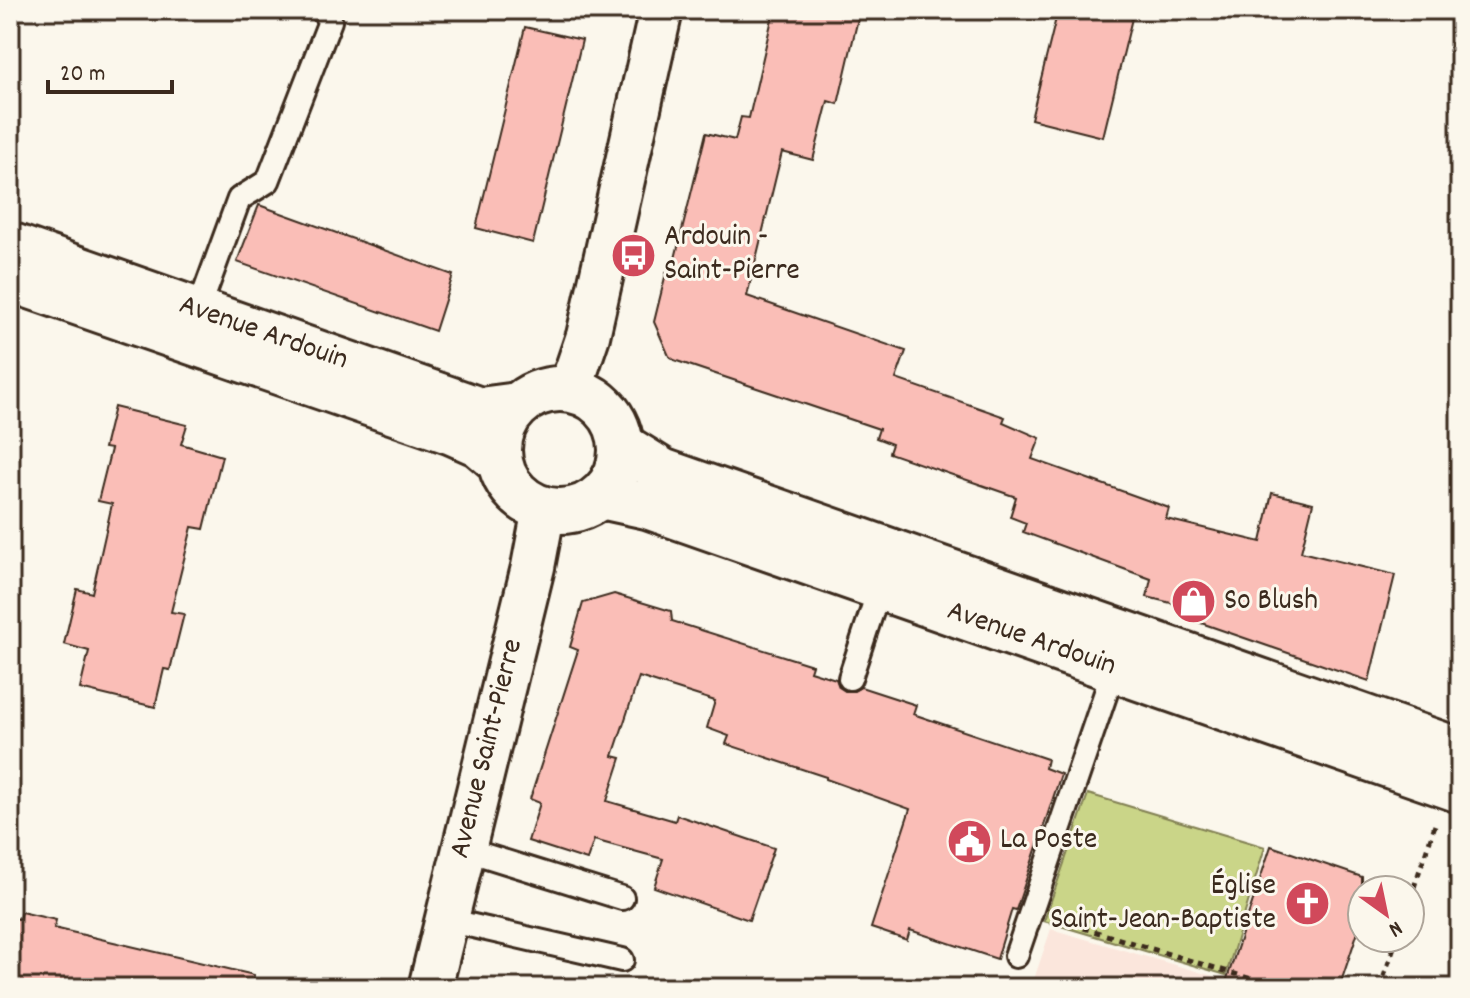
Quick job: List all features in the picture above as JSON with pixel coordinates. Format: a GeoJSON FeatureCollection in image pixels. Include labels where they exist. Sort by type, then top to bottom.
{"type":"FeatureCollection","features":[{"type":"Feature","properties":{"kind":"street"},"geometry":{"type":"LineString","coordinates":[[570,389],[588,336],[661,10]]}},
{"type":"Feature","properties":{"kind":"street","name":"Avenue Ardouin"},"geometry":{"type":"LineString","coordinates":[[10,245],[480,410],[518,405]]}},
{"type":"Feature","properties":{"kind":"street","name":"Avenue Ardouin"},"geometry":{"type":"LineString","coordinates":[[10,279],[452,432],[479,444],[499,461]]}},
{"type":"Feature","properties":{"kind":"street"},"geometry":{"type":"LineString","coordinates":[[552,389],[570,389],[590,396],[606,409],[617,426],[622,446],[620,465],[613,482],[601,496],[584,507],[563,511],[544,509],[527,502],[514,491],[499,461],[499,440],[506,421],[518,405],[552,389]]}},
{"type":"Feature","properties":{"kind":"street","name":"Avenue Ardouin"},"geometry":{"type":"LineString","coordinates":[[622,446],[662,471],[1456,776]]}},
{"type":"Feature","properties":{"kind":"street","name":"Avenue Ardouin"},"geometry":{"type":"LineString","coordinates":[[601,496],[647,506],[1114,669],[1456,776]]}},
{"type":"Feature","properties":{"kind":"street","name":"Avenue Saint-Pierre"},"geometry":{"type":"LineString","coordinates":[[430,988],[533,567],[544,509]]}},
{"type":"Feature","properties":{"kind":"lane"},"geometry":{"type":"LineString","coordinates":[[198,311],[239,199],[268,181],[330,21],[322,10]]}},
{"type":"Feature","properties":{"kind":"lane"},"geometry":{"type":"LineString","coordinates":[[850,678],[880,587]]}},
{"type":"Feature","properties":{"kind":"lane"},"geometry":{"type":"LineString","coordinates":[[1016,956],[1114,669]]}},
{"type":"Feature","properties":{"kind":"lane"},"geometry":{"type":"LineString","coordinates":[[464,849],[622,898]]}},
{"type":"Feature","properties":{"kind":"lane"},"geometry":{"type":"LineString","coordinates":[[447,920],[622,960]]}},
{"type":"Feature","properties":{"kind":"path"},"geometry":{"type":"LineString","coordinates":[[1419,874],[1456,776]]}},
{"type":"Feature","properties":{"kind":"path"},"geometry":{"type":"LineString","coordinates":[[1056,920],[1281,988]]}},
{"type":"Feature","properties":{"kind":"path"},"geometry":{"type":"LineString","coordinates":[[1380,988],[1392,954]]}},
{"type":"Feature","properties":{"kind":"shaded area"},"geometry":{"type":"Polygon","coordinates":[[[1051,929],[1254,988],[1031,988],[1051,929]]]}},
{"type":"Feature","properties":{"kind":"green space"},"geometry":{"type":"Polygon","coordinates":[[[1088,794],[1265,847],[1226,975],[1044,921],[1088,794]]]}},
{"type":"Feature","properties":{"kind":"building"},"geometry":{"type":"Polygon","coordinates":[[[774,10],[860,10],[838,104],[828,101],[813,160],[782,152],[747,296],[906,351],[896,379],[1005,417],[1003,422],[1040,438],[1032,459],[1169,508],[1166,519],[1261,542],[1272,493],[1313,503],[1301,552],[1395,575],[1369,681],[1181,616],[1183,606],[1147,597],[1151,579],[1023,532],[1026,523],[1010,517],[1016,497],[889,453],[892,444],[876,438],[879,429],[669,356],[654,322],[666,273],[671,275],[706,133],[735,140],[741,117],[749,118],[774,10]]]}},
{"type":"Feature","properties":{"kind":"building"},"geometry":{"type":"Polygon","coordinates":[[[1058,10],[1134,10],[1103,137],[1031,119],[1058,10]]]}},
{"type":"Feature","properties":{"kind":"building"},"geometry":{"type":"Polygon","coordinates":[[[525,27],[582,40],[533,243],[476,228],[525,27]]]}},
{"type":"Feature","properties":{"kind":"building"},"geometry":{"type":"Polygon","coordinates":[[[259,205],[453,275],[435,331],[237,262],[259,205]]]}},
{"type":"Feature","properties":{"kind":"building"},"geometry":{"type":"Polygon","coordinates":[[[114,407],[187,425],[181,444],[222,456],[204,529],[192,527],[171,612],[184,614],[170,670],[164,669],[155,707],[80,689],[89,651],[64,644],[77,589],[92,593],[112,504],[98,501],[111,449],[104,448],[114,407]]]}},
{"type":"Feature","properties":{"kind":"building"},"geometry":{"type":"Polygon","coordinates":[[[614,594],[671,611],[672,621],[812,665],[810,671],[836,679],[845,691],[861,687],[916,705],[913,714],[1047,759],[1045,768],[1061,774],[997,959],[910,930],[907,940],[871,928],[910,809],[726,744],[729,736],[707,728],[715,701],[639,677],[613,756],[621,758],[607,801],[675,821],[677,815],[774,848],[749,920],[654,887],[663,859],[594,840],[587,860],[528,841],[540,803],[530,799],[578,650],[570,647],[583,603],[614,594]]]}},
{"type":"Feature","properties":{"kind":"building","name":"Église Saint-Jean-Baptiste"},"geometry":{"type":"Polygon","coordinates":[[[1271,846],[1353,874],[1346,874],[1346,954],[1350,954],[1339,988],[1224,988],[1271,846]]]}},
{"type":"Feature","properties":{"kind":"building"},"geometry":{"type":"Polygon","coordinates":[[[21,912],[56,920],[54,928],[254,975],[253,988],[25,988],[10,985],[10,917],[19,919],[21,912]]]}},
{"type":"Feature","properties":{"kind":"place","name":"Ardouin - Saint-Pierre"},"geometry":{"type":"Point","coordinates":[633,255]}},
{"type":"Feature","properties":{"kind":"place","name":"So Blush"},"geometry":{"type":"Point","coordinates":[1193,602]}},
{"type":"Feature","properties":{"kind":"place","name":"La Poste"},"geometry":{"type":"Point","coordinates":[969,841]}},
{"type":"Feature","properties":{"kind":"place","name":"Église Saint-Jean-Baptiste"},"geometry":{"type":"Point","coordinates":[1307,904]}}]}
